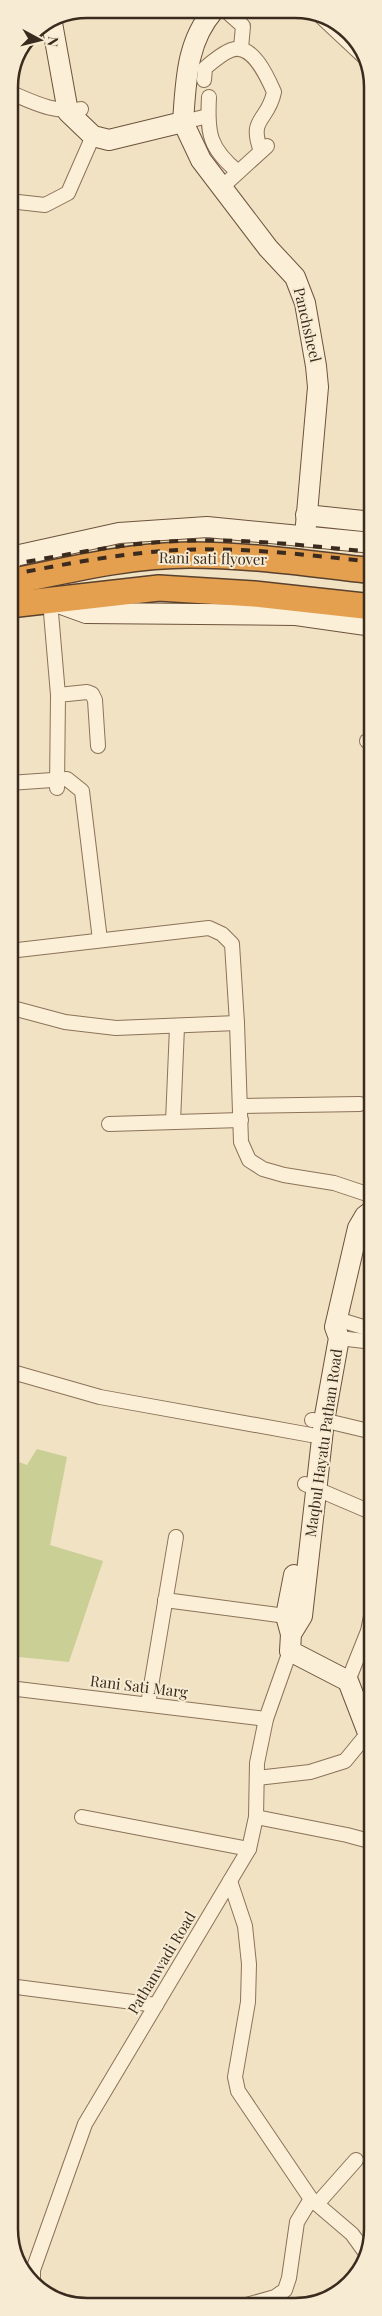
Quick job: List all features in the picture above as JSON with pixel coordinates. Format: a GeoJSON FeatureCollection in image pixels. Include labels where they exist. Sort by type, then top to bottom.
{"type":"FeatureCollection","features":[{"type":"Feature","properties":{"kind":"highway","name":"Rani sati flyover"},"geometry":{"type":"LineString","coordinates":[[18,580],[136,558],[190,555],[260,559],[364,570]]}},
{"type":"Feature","properties":{"kind":"highway","name":"Rani sati flyover"},"geometry":{"type":"LineString","coordinates":[[18,604],[159,588],[254,594],[364,606]]}},
{"type":"Feature","properties":{"kind":"street"},"geometry":{"type":"LineString","coordinates":[[183,122],[186,76],[192,48],[207,18]]}},
{"type":"Feature","properties":{"kind":"street"},"geometry":{"type":"LineString","coordinates":[[234,18],[243,26],[241,48]]}},
{"type":"Feature","properties":{"kind":"street"},"geometry":{"type":"LineString","coordinates":[[18,202],[45,205],[68,193],[81,121],[65,22]]}},
{"type":"Feature","properties":{"kind":"street"},"geometry":{"type":"LineString","coordinates":[[53,26],[81,121]]}},
{"type":"Feature","properties":{"kind":"street"},"geometry":{"type":"LineString","coordinates":[[204,80],[205,68],[230,50],[241,48],[252,54],[274,92],[271,106],[257,124],[256,138],[264,148],[222,187]]}},
{"type":"Feature","properties":{"kind":"street"},"geometry":{"type":"LineString","coordinates":[[18,96],[81,121],[109,140],[208,116]]}},
{"type":"Feature","properties":{"kind":"street"},"geometry":{"type":"LineString","coordinates":[[209,97],[210,137],[221,158],[238,172]]}},
{"type":"Feature","properties":{"kind":"street","name":"Panchsheel"},"geometry":{"type":"LineString","coordinates":[[183,122],[201,160],[268,248],[295,277],[304,302],[318,387],[305,525]]}},
{"type":"Feature","properties":{"kind":"street"},"geometry":{"type":"LineString","coordinates":[[18,555],[119,533],[207,527],[364,522]]}},
{"type":"Feature","properties":{"kind":"street"},"geometry":{"type":"LineString","coordinates":[[305,525],[364,531]]}},
{"type":"Feature","properties":{"kind":"street"},"geometry":{"type":"LineString","coordinates":[[305,525],[364,541]]}},
{"type":"Feature","properties":{"kind":"street"},"geometry":{"type":"LineString","coordinates":[[57,783],[56,600],[86,613],[296,616],[364,625]]}},
{"type":"Feature","properties":{"kind":"street"},"geometry":{"type":"LineString","coordinates":[[58,695],[87,692],[92,694],[95,700],[98,746]]}},
{"type":"Feature","properties":{"kind":"street"},"geometry":{"type":"LineString","coordinates":[[18,790],[57,783],[67,779],[82,791],[100,940]]}},
{"type":"Feature","properties":{"kind":"street"},"geometry":{"type":"LineString","coordinates":[[18,783],[57,783]]}},
{"type":"Feature","properties":{"kind":"street"},"geometry":{"type":"LineString","coordinates":[[18,950],[209,928],[222,934],[232,944],[241,1142],[249,1160],[263,1169],[284,1175],[334,1183],[364,1193]]}},
{"type":"Feature","properties":{"kind":"street"},"geometry":{"type":"LineString","coordinates":[[18,1009],[65,1022],[116,1028],[237,1024]]}},
{"type":"Feature","properties":{"kind":"street"},"geometry":{"type":"LineString","coordinates":[[172,1122],[177,1027]]}},
{"type":"Feature","properties":{"kind":"street"},"geometry":{"type":"LineString","coordinates":[[240,1106],[360,1104]]}},
{"type":"Feature","properties":{"kind":"street"},"geometry":{"type":"LineString","coordinates":[[109,1124],[240,1120]]}},
{"type":"Feature","properties":{"kind":"street","name":"Maqbul Hayatu Pathan Road"},"geometry":{"type":"LineString","coordinates":[[289,1634],[302,1616],[316,1425],[358,1228],[364,1219]]}},
{"type":"Feature","properties":{"kind":"street"},"geometry":{"type":"LineString","coordinates":[[337,1328],[364,1330]]}},
{"type":"Feature","properties":{"kind":"street"},"geometry":{"type":"LineString","coordinates":[[337,1328],[364,1338]]}},
{"type":"Feature","properties":{"kind":"street"},"geometry":{"type":"LineString","coordinates":[[18,1374],[100,1397],[364,1431]]}},
{"type":"Feature","properties":{"kind":"street"},"geometry":{"type":"LineString","coordinates":[[312,1486],[364,1509]]}},
{"type":"Feature","properties":{"kind":"street"},"geometry":{"type":"LineString","coordinates":[[148,1704],[176,1537]]}},
{"type":"Feature","properties":{"kind":"street"},"geometry":{"type":"LineString","coordinates":[[165,1600],[289,1634],[348,1681],[364,1720]]}},
{"type":"Feature","properties":{"kind":"street","name":"Pathanwadi Road"},"geometry":{"type":"LineString","coordinates":[[33,2272],[85,2124],[249,1849],[256,1817],[257,1763],[266,1719],[289,1634]]}},
{"type":"Feature","properties":{"kind":"street"},"geometry":{"type":"LineString","coordinates":[[348,1681],[364,1641]]}},
{"type":"Feature","properties":{"kind":"street","name":"Rani Sati Marg"},"geometry":{"type":"LineString","coordinates":[[18,1689],[266,1719]]}},
{"type":"Feature","properties":{"kind":"street"},"geometry":{"type":"LineString","coordinates":[[257,1778],[310,1772],[345,1761],[364,1740]]}},
{"type":"Feature","properties":{"kind":"street"},"geometry":{"type":"LineString","coordinates":[[82,1816],[249,1849]]}},
{"type":"Feature","properties":{"kind":"street"},"geometry":{"type":"LineString","coordinates":[[256,1817],[364,1840]]}},
{"type":"Feature","properties":{"kind":"street"},"geometry":{"type":"LineString","coordinates":[[230,1881],[245,1926],[249,1964],[248,2002],[235,2076],[238,2091],[314,2202],[352,2234],[362,2248]]}},
{"type":"Feature","properties":{"kind":"street"},"geometry":{"type":"LineString","coordinates":[[18,1987],[156,2005]]}},
{"type":"Feature","properties":{"kind":"street"},"geometry":{"type":"LineString","coordinates":[[271,2298],[285,2290],[289,2278],[297,2222],[356,2160]]}},
{"type":"Feature","properties":{"kind":"green space"},"geometry":{"type":"Polygon","coordinates":[[[37,1449],[67,1457],[50,1545],[103,1561],[69,1662],[18,1657],[18,1462],[27,1465],[37,1449]]]}},
{"type":"Feature","properties":{"kind":"railway"},"geometry":{"type":"LineString","coordinates":[[18,563],[115,547],[158,542],[203,540],[301,545],[364,551]]}},
{"type":"Feature","properties":{"kind":"railway"},"geometry":{"type":"LineString","coordinates":[[18,573],[115,556],[158,551],[203,549],[301,554],[364,561]]}}]}
